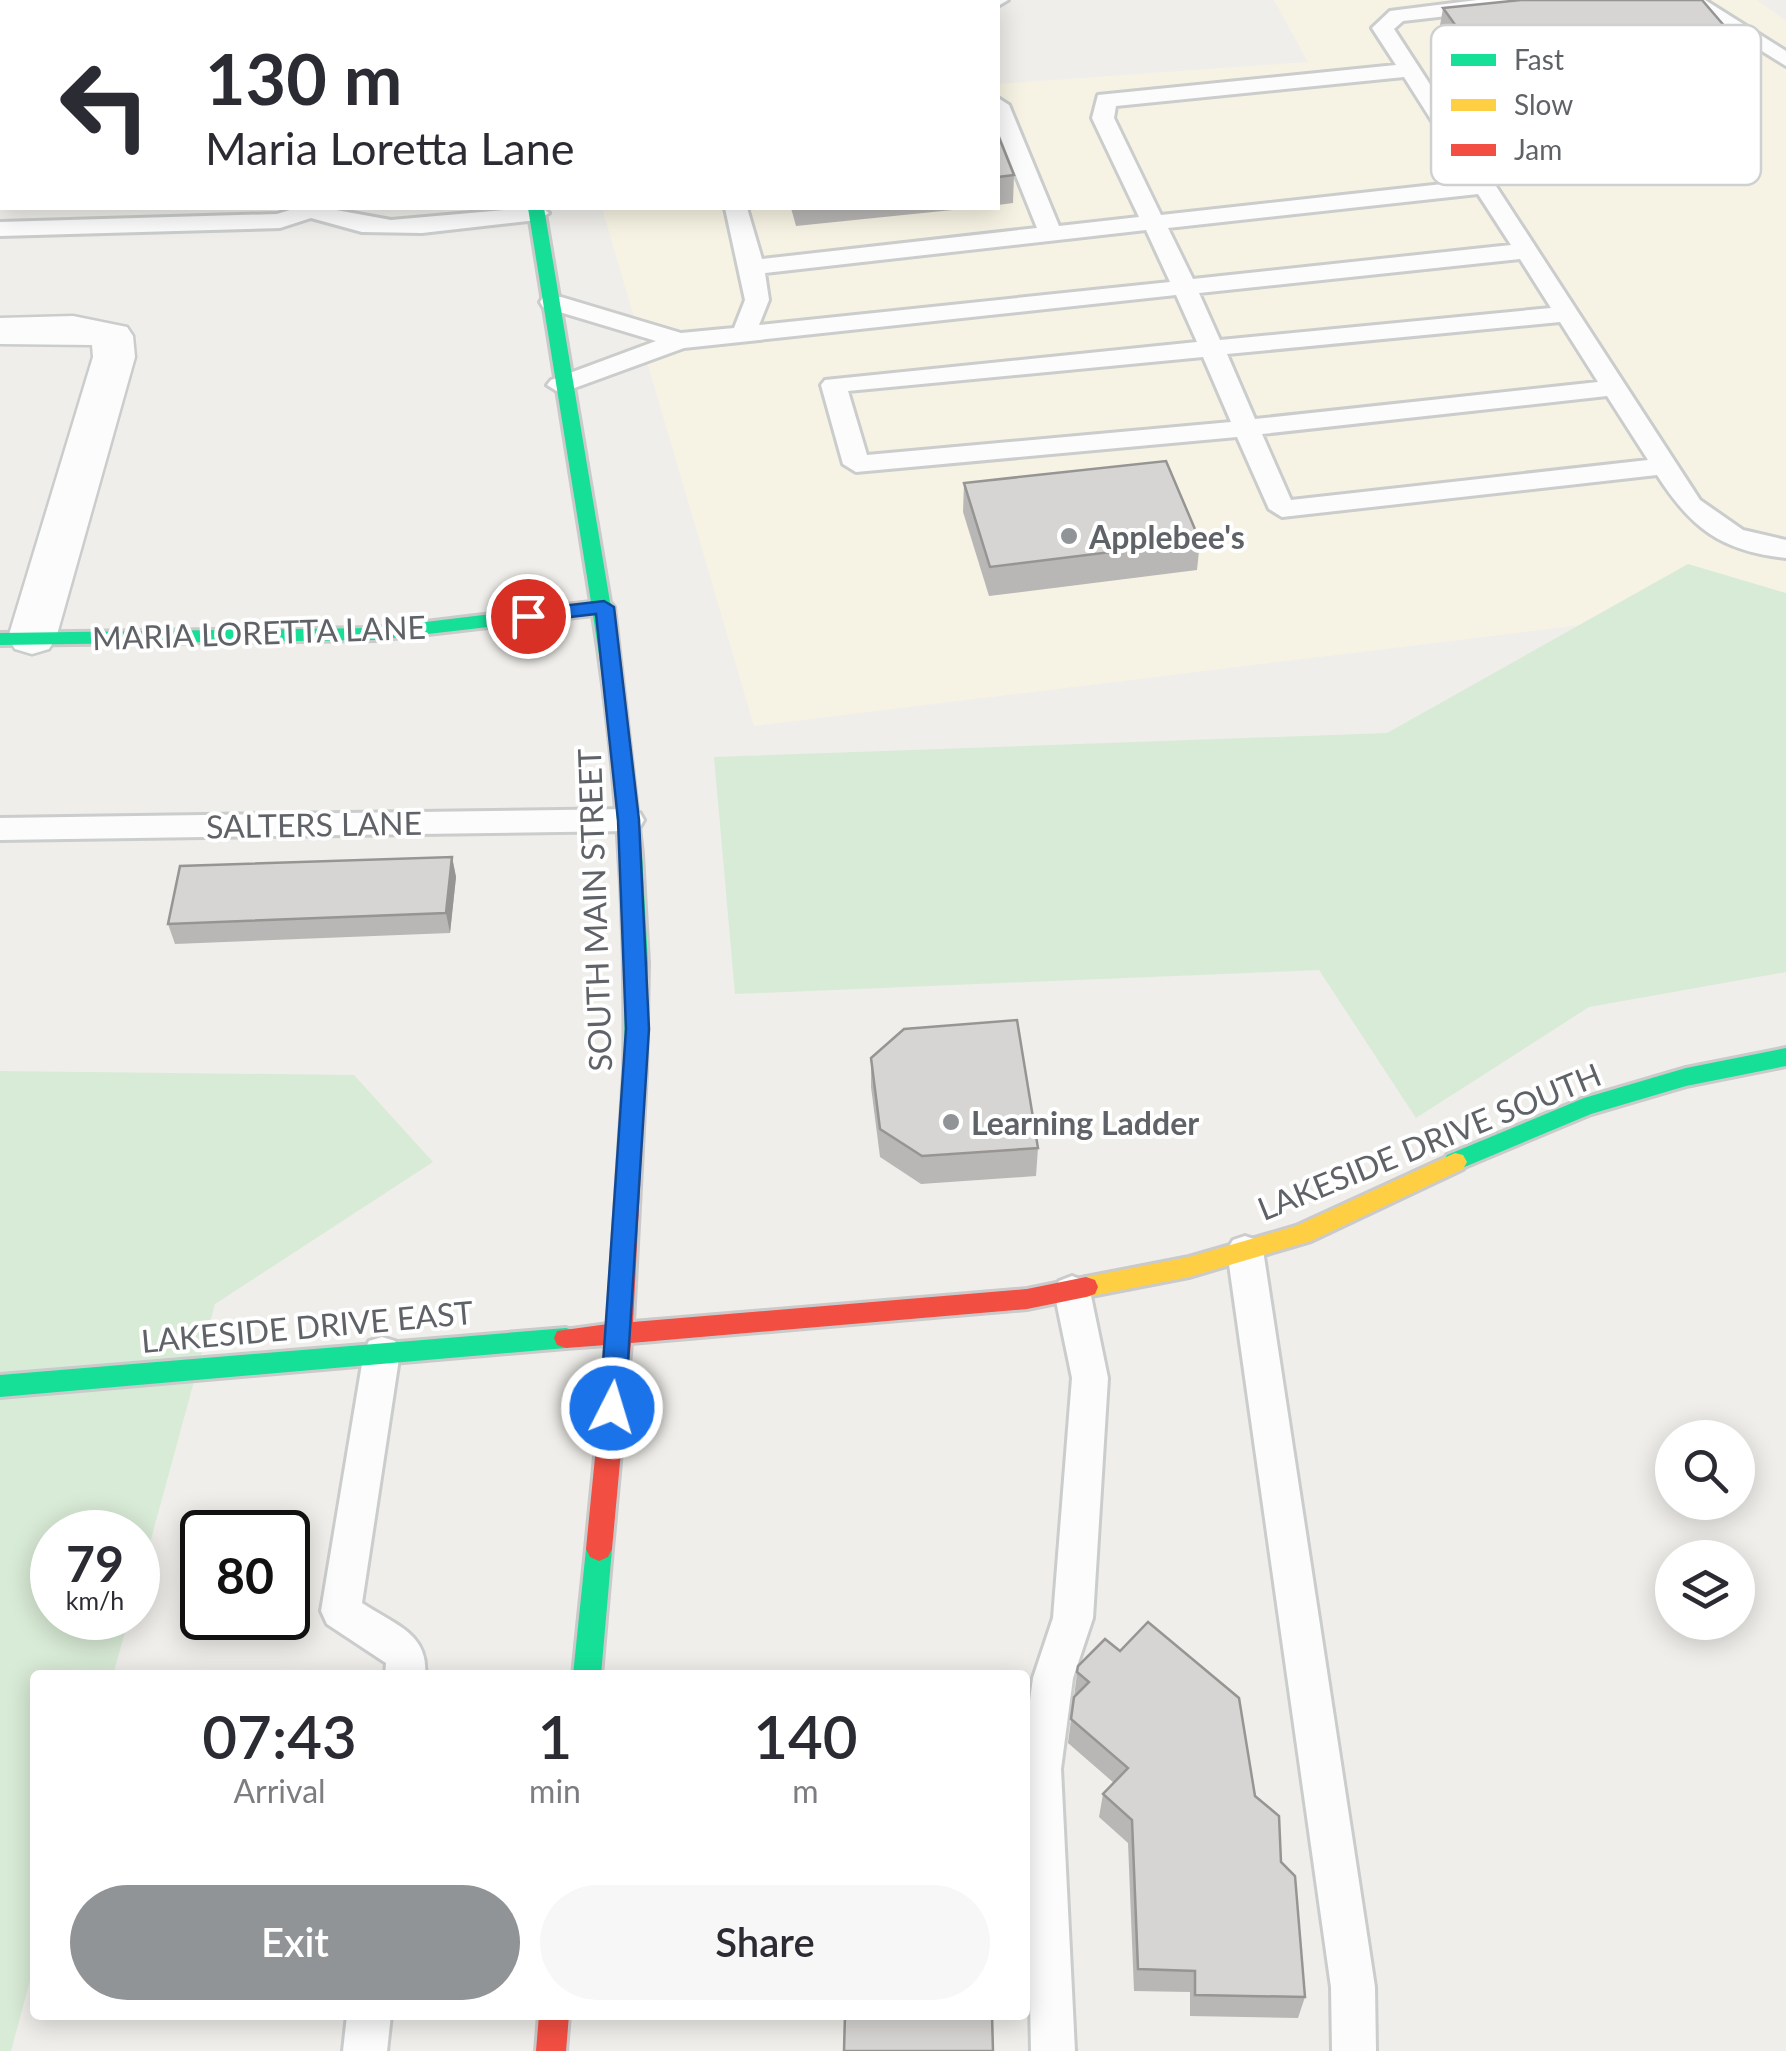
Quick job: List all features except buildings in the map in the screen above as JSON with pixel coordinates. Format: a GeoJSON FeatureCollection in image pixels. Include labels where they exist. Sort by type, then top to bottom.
{"type":"FeatureCollection","features":[{"type":"Feature","properties":{"kind":"main road","name":"SOUTH MAIN STREET"},"geometry":{"type":"LineString","coordinates":[[536,210],[552,302],[560,385],[604,607],[628,820],[637,1029],[620,1331],[587,1670]]}},
{"type":"Feature","properties":{"kind":"main road","name":"MARIA LORETTA LANE"},"geometry":{"type":"LineString","coordinates":[[16,638],[376,634],[604,607]]}},
{"type":"Feature","properties":{"kind":"main road","name":"LAKESIDE DRIVE SOUTH"},"geometry":{"type":"LineString","coordinates":[[620,1331],[1027,1299],[1245,1250],[1302,1234],[1387,1191],[1584,1106],[1686,1077],[1786,1057]]}},
{"type":"Feature","properties":{"kind":"main road","name":"LAKESIDE DRIVE EAST"},"geometry":{"type":"LineString","coordinates":[[0,1386],[620,1331]]}},
{"type":"Feature","properties":{"kind":"main road"},"geometry":{"type":"LineString","coordinates":[[551,2051],[554,2020]]}},
{"type":"Feature","properties":{"kind":"street","name":"MARIA LORETTA LANE"},"geometry":{"type":"LineString","coordinates":[[0,331],[73,329],[112,336],[114,357],[16,638]]}},
{"type":"Feature","properties":{"kind":"lane"},"geometry":{"type":"LineString","coordinates":[[1431,104],[1382,28],[1386,20],[1397,15],[1534,0]]}},
{"type":"Feature","properties":{"kind":"lane"},"geometry":{"type":"LineString","coordinates":[[1690,0],[1730,25]]}},
{"type":"Feature","properties":{"kind":"lane"},"geometry":{"type":"LineString","coordinates":[[1761,44],[1786,60]]}},
{"type":"Feature","properties":{"kind":"lane"},"geometry":{"type":"LineString","coordinates":[[1409,70],[1106,100],[1103,118],[1185,288],[1282,509],[1665,466]]}},
{"type":"Feature","properties":{"kind":"lane"},"geometry":{"type":"LineString","coordinates":[[1000,110],[1051,234]]}},
{"type":"Feature","properties":{"kind":"lane"},"geometry":{"type":"LineString","coordinates":[[752,267],[1484,186],[1703,519],[1736,538],[1786,549]]}},
{"type":"Feature","properties":{"kind":"lane"},"geometry":{"type":"LineString","coordinates":[[0,229],[280,221],[308,210]]}},
{"type":"Feature","properties":{"kind":"lane"},"geometry":{"type":"LineString","coordinates":[[313,210],[340,222],[378,225],[470,222],[536,210]]}},
{"type":"Feature","properties":{"kind":"lane"},"geometry":{"type":"LineString","coordinates":[[737,210],[757,300],[742,335]]}},
{"type":"Feature","properties":{"kind":"lane"},"geometry":{"type":"LineString","coordinates":[[560,385],[680,342],[1526,251]]}},
{"type":"Feature","properties":{"kind":"lane"},"geometry":{"type":"LineString","coordinates":[[552,302],[680,342]]}},
{"type":"Feature","properties":{"kind":"lane"},"geometry":{"type":"LineString","coordinates":[[1567,314],[834,385],[856,464],[1247,428],[1615,388]]}},
{"type":"Feature","properties":{"kind":"lane","name":"SALTERS LANE"},"geometry":{"type":"LineString","coordinates":[[0,829],[628,820]]}},
{"type":"Feature","properties":{"kind":"lane"},"geometry":{"type":"LineString","coordinates":[[1245,1250],[1353,1987],[1354,2051]]}},
{"type":"Feature","properties":{"kind":"lane"},"geometry":{"type":"LineString","coordinates":[[1053,2051],[1042,1769],[1053,1678],[1073,1618],[1090,1378],[1072,1290]]}},
{"type":"Feature","properties":{"kind":"lane"},"geometry":{"type":"LineString","coordinates":[[382,1352],[341,1610],[407,1655],[406,1670]]}},
{"type":"Feature","properties":{"kind":"lane"},"geometry":{"type":"LineString","coordinates":[[365,2051],[368,2020]]}},
{"type":"Feature","properties":{"kind":"shaded area"},"geometry":{"type":"Polygon","coordinates":[[[1274,0],[1757,0],[1786,21],[1786,600],[754,726],[603,210],[1000,210],[1000,84],[1308,62],[1274,0]]]}},
{"type":"Feature","properties":{"kind":"green space"},"geometry":{"type":"Polygon","coordinates":[[[1688,564],[1786,593],[1786,972],[1589,1007],[1416,1118],[1319,970],[735,994],[714,757],[1387,733],[1688,564]]]}},
{"type":"Feature","properties":{"kind":"green space"},"geometry":{"type":"Polygon","coordinates":[[[0,1071],[354,1075],[433,1162],[215,1304],[159,1510],[30,1510],[30,1640],[123,1640],[114,1670],[30,1670],[30,1981],[11,2051],[0,2051],[0,1071]]]}},
{"type":"Feature","properties":{"kind":"traffic: fast"},"geometry":{"type":"LineString","coordinates":[[536,210],[621,746],[632,854],[637,963],[635,1072]]}},
{"type":"Feature","properties":{"kind":"traffic: fast"},"geometry":{"type":"LineString","coordinates":[[0,639],[376,634],[604,607]]}},
{"type":"Feature","properties":{"kind":"traffic: fast"},"geometry":{"type":"LineString","coordinates":[[1455,1162],[1584,1107],[1686,1077],[1786,1057]]}},
{"type":"Feature","properties":{"kind":"traffic: fast"},"geometry":{"type":"LineString","coordinates":[[0,1386],[566,1338]]}},
{"type":"Feature","properties":{"kind":"traffic: fast"},"geometry":{"type":"LineString","coordinates":[[587,1670],[599,1549]]}},
{"type":"Feature","properties":{"kind":"traffic: slow"},"geometry":{"type":"LineString","coordinates":[[1086,1287],[1189,1267],[1302,1234],[1455,1162]]}},
{"type":"Feature","properties":{"kind":"traffic: jam"},"geometry":{"type":"LineString","coordinates":[[599,1549],[620,1331],[635,1072]]}},
{"type":"Feature","properties":{"kind":"traffic: jam"},"geometry":{"type":"LineString","coordinates":[[566,1338],[1027,1299],[1086,1287]]}},
{"type":"Feature","properties":{"kind":"traffic: jam"},"geometry":{"type":"LineString","coordinates":[[551,2051],[554,2020]]}},
{"type":"Feature","properties":{"kind":"place","name":"Applebee's"},"geometry":{"type":"Point","coordinates":[1069,536]}},
{"type":"Feature","properties":{"kind":"place","name":"Learning Ladder"},"geometry":{"type":"Point","coordinates":[951,1122]}},
{"type":"Feature","properties":{"kind":"route"},"geometry":{"type":"LineString","coordinates":[[528,616],[604,607],[628,820],[637,1029],[612,1408]]}}]}
